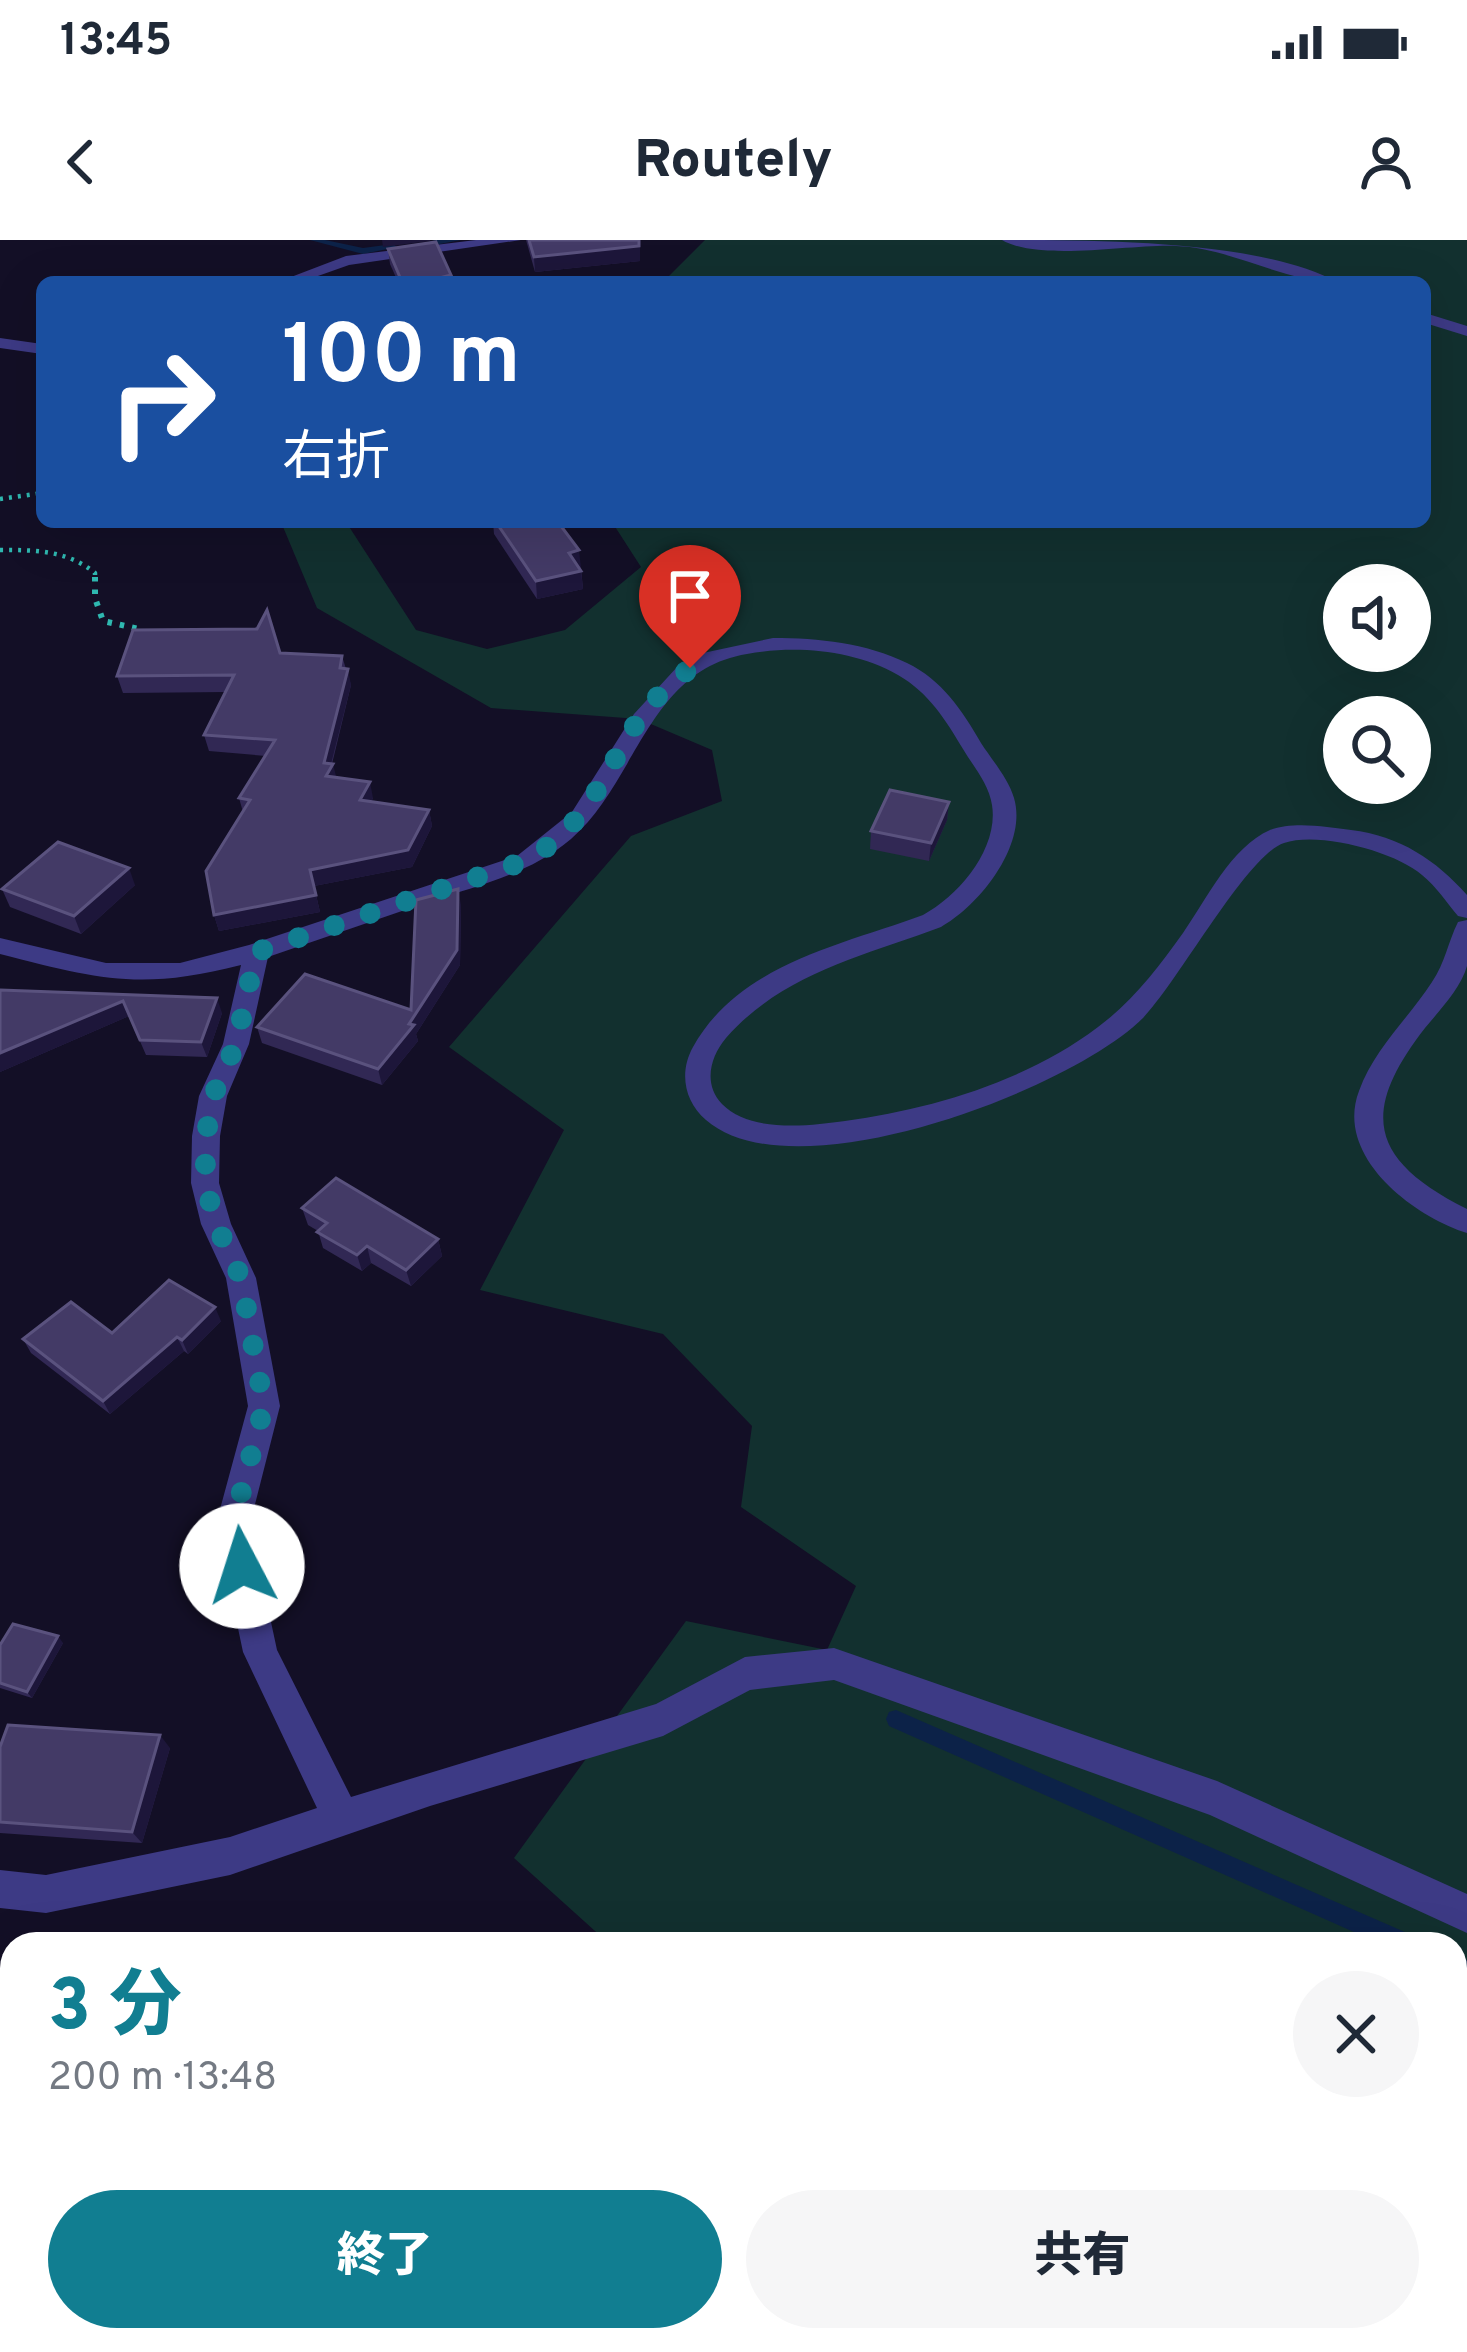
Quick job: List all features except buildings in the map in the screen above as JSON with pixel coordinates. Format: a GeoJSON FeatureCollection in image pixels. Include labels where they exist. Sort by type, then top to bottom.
{"type":"FeatureCollection","features":[{"type":"Feature","properties":{"kind":"street"},"geometry":{"type":"LineString","coordinates":[[303,276],[346,261],[513,240]]}},
{"type":"Feature","properties":{"kind":"street"},"geometry":{"type":"LineString","coordinates":[[1010,240],[1204,244],[1258,255],[1313,276]]}},
{"type":"Feature","properties":{"kind":"street"},"geometry":{"type":"LineString","coordinates":[[1431,320],[1467,332]]}},
{"type":"Feature","properties":{"kind":"street"},"geometry":{"type":"LineString","coordinates":[[0,343],[36,348]]}},
{"type":"Feature","properties":{"kind":"street"},"geometry":{"type":"LineString","coordinates":[[0,946],[106,972],[180,972],[256,952],[525,861],[556,841],[586,809],[645,708],[690,668],[719,655],[792,645],[828,645],[868,655],[900,666],[928,686],[963,727],[996,785],[1005,806],[1002,830],[966,892],[939,918],[802,967],[763,987],[735,1010],[703,1048],[696,1078],[705,1108],[732,1125],[784,1135],[842,1133],[928,1114],[1034,1078],[1080,1053],[1131,1014],[1238,872],[1277,836],[1319,832],[1364,839],[1430,867],[1467,910]]}},
{"type":"Feature","properties":{"kind":"street"},"geometry":{"type":"LineString","coordinates":[[1467,928],[1456,967],[1365,1099],[1368,1136],[1391,1173],[1432,1205],[1467,1222]]}},
{"type":"Feature","properties":{"kind":"street"},"geometry":{"type":"LineString","coordinates":[[256,952],[236,1044],[213,1096],[206,1136],[205,1183],[216,1224],[241,1278],[264,1406],[233,1524],[260,1652],[342,1819]]}},
{"type":"Feature","properties":{"kind":"street"},"geometry":{"type":"LineString","coordinates":[[0,1889],[46,1894],[230,1856],[663,1719],[746,1674],[834,1664],[1217,1799],[1467,1914]]}},
{"type":"Feature","properties":{"kind":"path"},"geometry":{"type":"LineString","coordinates":[[0,499],[36,494]]}},
{"type":"Feature","properties":{"kind":"path"},"geometry":{"type":"LineString","coordinates":[[0,550],[40,550],[81,559],[95,573],[95,598],[103,621],[128,630],[147,630]]}},
{"type":"Feature","properties":{"kind":"green space"},"geometry":{"type":"Polygon","coordinates":[[[705,240],[1467,240],[1467,1932],[596,1932],[514,1858],[686,1621],[827,1650],[856,1586],[741,1507],[752,1426],[663,1334],[480,1290],[564,1130],[449,1047],[631,836],[722,801],[712,750],[639,719],[491,708],[317,608],[284,528],[350,528],[416,630],[487,649],[565,630],[641,567],[616,528],[1431,528],[1431,276],[669,276],[705,240]]]}},
{"type":"Feature","properties":{"kind":"waterway"},"geometry":{"type":"LineString","coordinates":[[314,240],[363,251],[393,247]]}},
{"type":"Feature","properties":{"kind":"waterway"},"geometry":{"type":"LineString","coordinates":[[424,244],[457,240]]}},
{"type":"Feature","properties":{"kind":"waterway"},"geometry":{"type":"LineString","coordinates":[[896,1719],[1379,1932]]}},
{"type":"Feature","properties":{"kind":"route"},"geometry":{"type":"LineString","coordinates":[[242,1566],[233,1524],[264,1406],[241,1278],[216,1224],[205,1183],[206,1136],[213,1096],[236,1044],[256,952],[525,861],[556,841],[586,809],[645,708],[690,668]]}}]}
